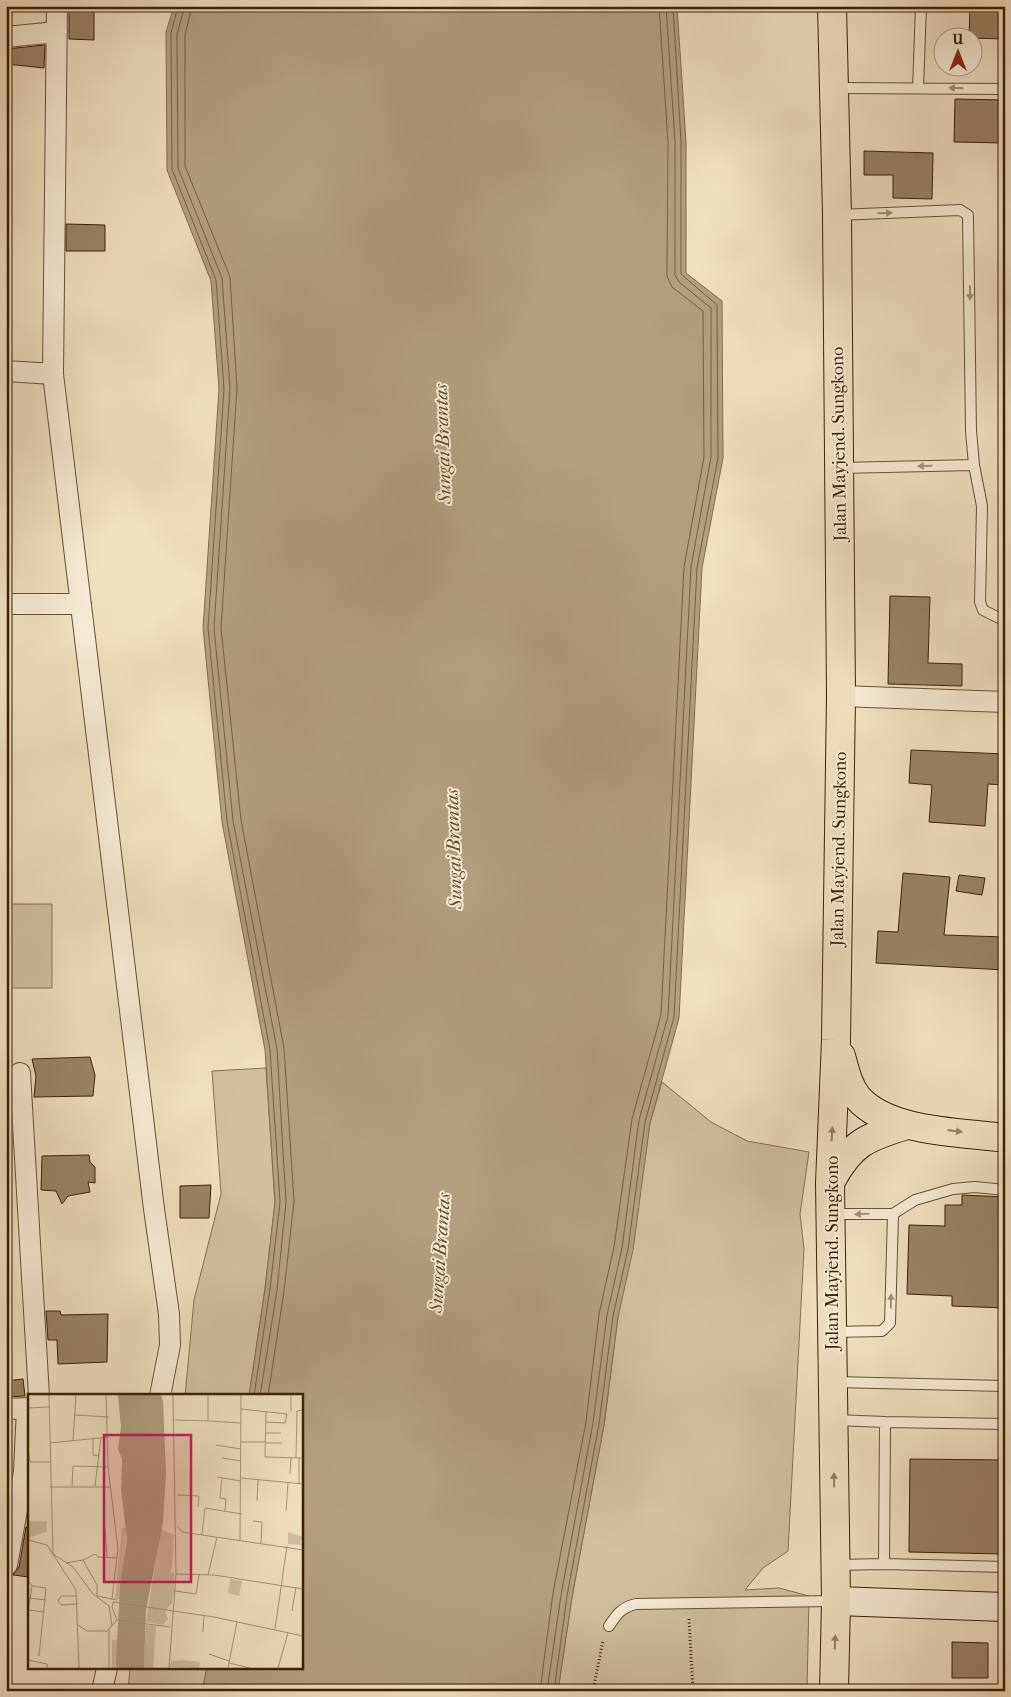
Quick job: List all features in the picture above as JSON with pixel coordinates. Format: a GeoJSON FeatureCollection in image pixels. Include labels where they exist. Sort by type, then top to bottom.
{"type":"FeatureCollection","features":[{"type":"Feature","properties":{"kind":"main road","name":"Jalan Mayjend. Sungkono"},"geometry":{"type":"LineString","coordinates":[[832,6],[837,215],[841,696],[836,1040],[830,1183],[836,1565],[834,1691]]}},
{"type":"Feature","properties":{"kind":"main road"},"geometry":{"type":"LineString","coordinates":[[836,1040],[847,1079],[859,1099],[879,1113],[906,1125],[1005,1138]]}},
{"type":"Feature","properties":{"kind":"main road"},"geometry":{"type":"LineString","coordinates":[[830,1183],[842,1160],[858,1144],[883,1132],[906,1125]]}},
{"type":"Feature","properties":{"kind":"street"},"geometry":{"type":"LineString","coordinates":[[57,6],[52,374],[152,1189],[170,1314],[170,1345],[160,1394]]}},
{"type":"Feature","properties":{"kind":"street"},"geometry":{"type":"LineString","coordinates":[[6,37],[57,32]]}},
{"type":"Feature","properties":{"kind":"street"},"geometry":{"type":"LineString","coordinates":[[6,371],[52,374]]}},
{"type":"Feature","properties":{"kind":"street"},"geometry":{"type":"LineString","coordinates":[[14,605],[81,604]]}},
{"type":"Feature","properties":{"kind":"street"},"geometry":{"type":"LineString","coordinates":[[841,696],[1005,702]]}},
{"type":"Feature","properties":{"kind":"street"},"geometry":{"type":"LineString","coordinates":[[20,1073],[32,1394]]}},
{"type":"Feature","properties":{"kind":"street"},"geometry":{"type":"LineString","coordinates":[[6,1409],[28,1405]]}},
{"type":"Feature","properties":{"kind":"street"},"geometry":{"type":"LineString","coordinates":[[7,1565],[24,1472],[28,1438]]}},
{"type":"Feature","properties":{"kind":"street"},"geometry":{"type":"LineString","coordinates":[[836,1601],[1005,1607]]}},
{"type":"Feature","properties":{"kind":"street"},"geometry":{"type":"LineString","coordinates":[[102,1691],[107,1670]]}},
{"type":"Feature","properties":{"kind":"lane"},"geometry":{"type":"LineString","coordinates":[[918,88],[921,6]]}},
{"type":"Feature","properties":{"kind":"lane"},"geometry":{"type":"LineString","coordinates":[[833,88],[1005,89]]}},
{"type":"Feature","properties":{"kind":"lane"},"geometry":{"type":"LineString","coordinates":[[837,215],[960,210],[968,215],[970,415],[974,465],[982,506],[980,602],[983,610],[1005,621]]}},
{"type":"Feature","properties":{"kind":"lane"},"geometry":{"type":"LineString","coordinates":[[840,468],[974,465]]}},
{"type":"Feature","properties":{"kind":"lane"},"geometry":{"type":"LineString","coordinates":[[831,1214],[893,1214],[915,1200],[953,1189],[1005,1190]]}},
{"type":"Feature","properties":{"kind":"lane"},"geometry":{"type":"LineString","coordinates":[[833,1332],[882,1331],[890,1323],[893,1214]]}},
{"type":"Feature","properties":{"kind":"lane"},"geometry":{"type":"LineString","coordinates":[[833,1382],[1005,1386]]}},
{"type":"Feature","properties":{"kind":"lane"},"geometry":{"type":"LineString","coordinates":[[834,1420],[1005,1424]]}},
{"type":"Feature","properties":{"kind":"lane"},"geometry":{"type":"LineString","coordinates":[[884,1564],[885,1422]]}},
{"type":"Feature","properties":{"kind":"lane"},"geometry":{"type":"LineString","coordinates":[[836,1565],[884,1564],[1005,1567]]}},
{"type":"Feature","properties":{"kind":"lane"},"geometry":{"type":"LineString","coordinates":[[609,1626],[618,1612],[627,1606],[688,1603],[836,1601]]}},
{"type":"Feature","properties":{"kind":"path"},"geometry":{"type":"LineString","coordinates":[[688,1603],[693,1691]]}},
{"type":"Feature","properties":{"kind":"path"},"geometry":{"type":"LineString","coordinates":[[593,1691],[602,1643],[609,1626]]}},
{"type":"Feature","properties":{"kind":"shaded area"},"geometry":{"type":"Polygon","coordinates":[[[6,904],[52,904],[52,988],[6,988],[6,904]]]}},
{"type":"Feature","properties":{"kind":"shaded area"},"geometry":{"type":"Polygon","coordinates":[[[266,1068],[275,1203],[265,1289],[249,1394],[185,1394],[194,1300],[221,1194],[212,1071],[266,1068]]]}},
{"type":"Feature","properties":{"kind":"shaded area"},"geometry":{"type":"Polygon","coordinates":[[[662,1082],[711,1122],[747,1141],[809,1152],[800,1214],[804,1249],[788,1551],[763,1568],[745,1590],[779,1588],[809,1596],[807,1691],[558,1691],[572,1597],[604,1425],[618,1317],[650,1123],[662,1082]]]}},
{"type":"Feature","properties":{"kind":"shaded area"},"geometry":{"type":"Polygon","coordinates":[[[130,1670],[207,1670],[202,1691],[128,1691],[130,1670]]]}},
{"type":"Feature","properties":{"kind":"water","name":"Sungai Brantas"},"geometry":{"type":"Polygon","coordinates":[[[174,6],[677,6],[686,142],[686,273],[722,301],[723,458],[702,568],[679,1018],[650,1123],[633,1250],[618,1317],[604,1425],[572,1597],[558,1691],[202,1691],[207,1670],[302,1670],[302,1394],[249,1394],[265,1289],[275,1202],[265,1050],[222,822],[203,628],[219,389],[211,281],[167,170],[166,32],[174,6]]]}},
{"type":"Feature","properties":{"kind":"building"},"geometry":{"type":"Polygon","coordinates":[[[69,6],[94,6],[94,40],[69,39],[69,6]]]}},
{"type":"Feature","properties":{"kind":"building"},"geometry":{"type":"Polygon","coordinates":[[[970,6],[1005,6],[1005,39],[984,38],[984,28],[969,28],[970,6]]]}},
{"type":"Feature","properties":{"kind":"building"},"geometry":{"type":"Polygon","coordinates":[[[45,45],[44,68],[6,64],[6,49],[45,45]]]}},
{"type":"Feature","properties":{"kind":"building"},"geometry":{"type":"Polygon","coordinates":[[[955,99],[1005,100],[1005,143],[954,142],[955,99]]]}},
{"type":"Feature","properties":{"kind":"building"},"geometry":{"type":"Polygon","coordinates":[[[864,151],[933,153],[932,199],[893,198],[893,175],[864,175],[864,151]]]}},
{"type":"Feature","properties":{"kind":"building"},"geometry":{"type":"Polygon","coordinates":[[[66,224],[105,225],[105,251],[66,251],[66,224]]]}},
{"type":"Feature","properties":{"kind":"building"},"geometry":{"type":"Polygon","coordinates":[[[890,596],[930,597],[928,663],[962,664],[962,686],[888,684],[890,596]]]}},
{"type":"Feature","properties":{"kind":"building"},"geometry":{"type":"Polygon","coordinates":[[[911,750],[1005,754],[1005,785],[988,784],[985,826],[929,822],[932,785],[909,783],[911,750]]]}},
{"type":"Feature","properties":{"kind":"building"},"geometry":{"type":"Polygon","coordinates":[[[903,873],[950,877],[944,935],[1005,937],[1005,970],[876,963],[878,931],[898,932],[903,873]]]}},
{"type":"Feature","properties":{"kind":"building"},"geometry":{"type":"Polygon","coordinates":[[[959,875],[985,878],[982,895],[956,891],[959,875]]]}},
{"type":"Feature","properties":{"kind":"building"},"geometry":{"type":"Polygon","coordinates":[[[90,1057],[95,1075],[93,1096],[34,1097],[36,1076],[32,1059],[90,1057]]]}},
{"type":"Feature","properties":{"kind":"building"},"geometry":{"type":"Polygon","coordinates":[[[89,1155],[90,1162],[95,1167],[95,1183],[88,1182],[90,1192],[68,1196],[62,1204],[56,1191],[41,1190],[42,1156],[89,1155]]]}},
{"type":"Feature","properties":{"kind":"building"},"geometry":{"type":"Polygon","coordinates":[[[211,1185],[209,1218],[180,1218],[180,1186],[211,1185]]]}},
{"type":"Feature","properties":{"kind":"building"},"geometry":{"type":"Polygon","coordinates":[[[962,1195],[1005,1197],[1005,1308],[952,1306],[952,1296],[907,1294],[909,1225],[945,1226],[945,1205],[962,1205],[962,1195]]]}},
{"type":"Feature","properties":{"kind":"building"},"geometry":{"type":"Polygon","coordinates":[[[46,1311],[60,1311],[61,1315],[108,1314],[107,1362],[58,1364],[57,1340],[48,1340],[46,1311]]]}},
{"type":"Feature","properties":{"kind":"building"},"geometry":{"type":"Polygon","coordinates":[[[23,1379],[25,1396],[6,1397],[6,1381],[23,1379]]]}},
{"type":"Feature","properties":{"kind":"building"},"geometry":{"type":"Polygon","coordinates":[[[910,1459],[1005,1460],[1005,1554],[909,1552],[910,1459]]]}},
{"type":"Feature","properties":{"kind":"building"},"geometry":{"type":"Polygon","coordinates":[[[26,1527],[28,1527],[28,1577],[13,1575],[19,1567],[26,1527]]]}},
{"type":"Feature","properties":{"kind":"building"},"geometry":{"type":"Polygon","coordinates":[[[952,1642],[988,1643],[988,1678],[952,1678],[952,1642]]]}}]}
